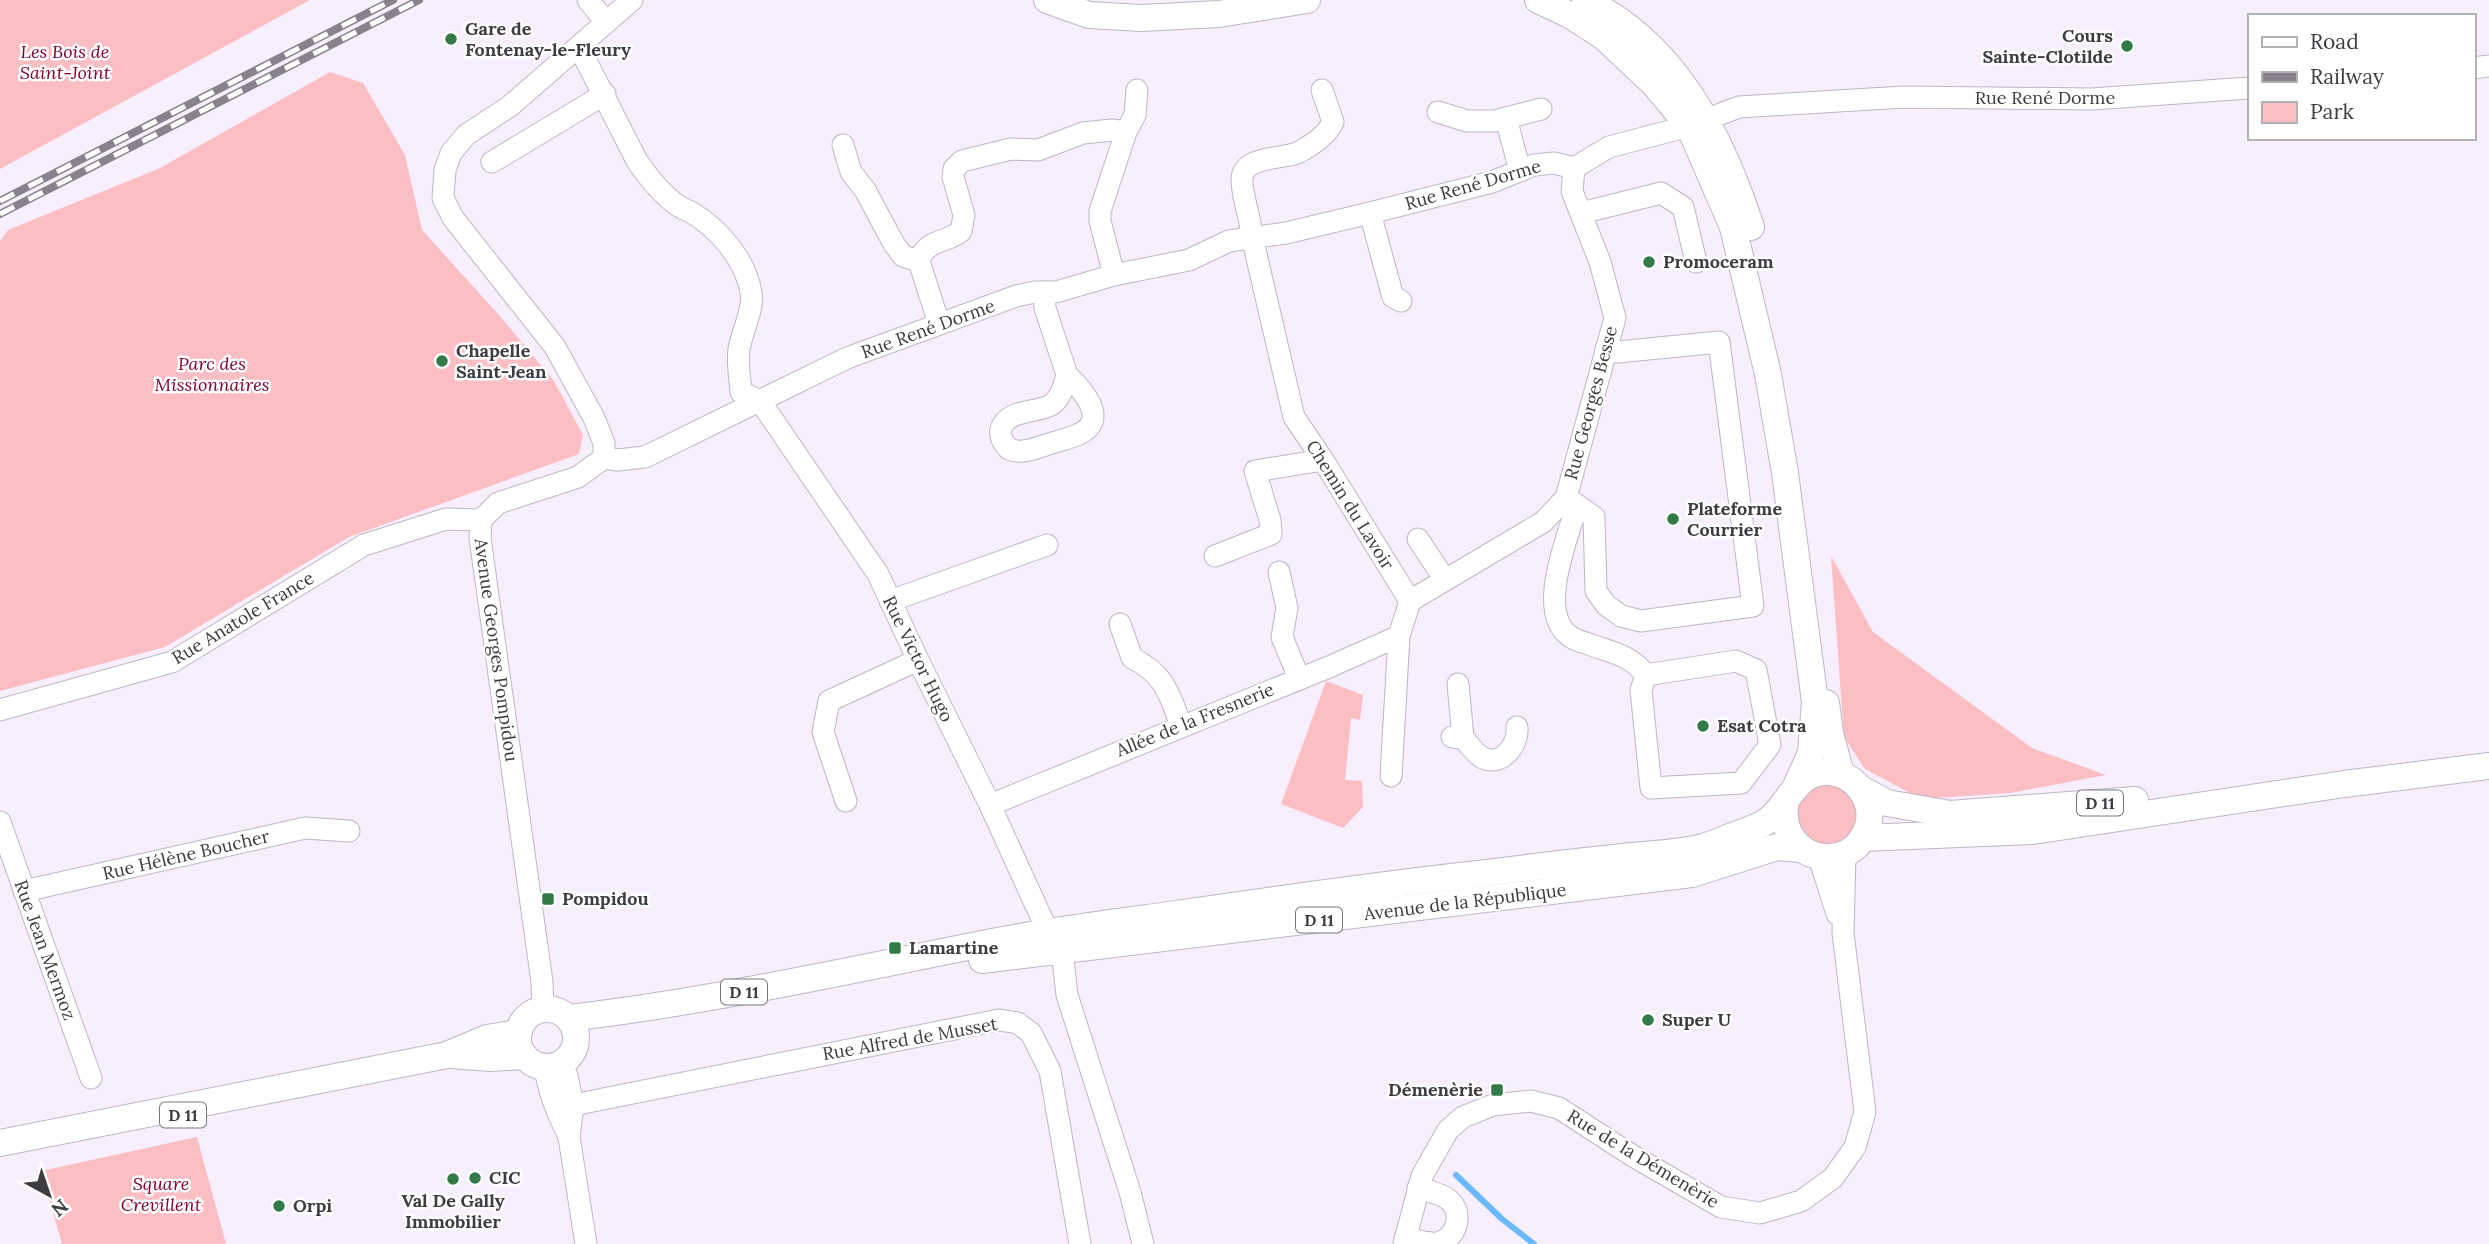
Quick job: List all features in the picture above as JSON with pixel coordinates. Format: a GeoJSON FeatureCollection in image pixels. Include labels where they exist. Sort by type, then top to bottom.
{"type":"FeatureCollection","features":[{"type":"Feature","properties":{"kind":"main road"},"geometry":{"type":"LineString","coordinates":[[1047,0],[1089,15],[1141,18],[1219,14],[1307,0]]}},
{"type":"Feature","properties":{"kind":"main road"},"geometry":{"type":"LineString","coordinates":[[1538,0],[1570,15],[1604,37],[1698,124],[1724,155],[1750,225],[1785,367],[1830,733],[1851,782],[1867,801],[1868,826],[1854,845]]}},
{"type":"Feature","properties":{"kind":"main road"},"geometry":{"type":"LineString","coordinates":[[1585,0],[1618,19],[1652,48],[1684,85],[1733,227],[1768,374],[1785,473],[1815,702],[1811,753],[1784,813],[1785,827],[1791,839],[1810,853]]}},
{"type":"Feature","properties":{"kind":"main road","name":"D 11"},"geometry":{"type":"LineString","coordinates":[[1854,845],[2034,831],[2344,784],[2489,766]]}},
{"type":"Feature","properties":{"kind":"main road","name":"Avenue de la République"},"geometry":{"type":"LineString","coordinates":[[573,1028],[653,1009],[834,975],[1055,942],[1353,888],[1702,847],[1768,821],[1807,776],[1830,772],[1851,782]]}},
{"type":"Feature","properties":{"kind":"main road","name":"D 11"},"geometry":{"type":"LineString","coordinates":[[1851,782],[1887,803],[1950,814],[2344,784]]}},
{"type":"Feature","properties":{"kind":"main road","name":"Avenue de la République"},"geometry":{"type":"LineString","coordinates":[[1055,942],[1692,874],[1777,848],[1832,857],[1854,845]]}},
{"type":"Feature","properties":{"kind":"main road"},"geometry":{"type":"LineString","coordinates":[[543,1009],[558,1011],[573,1028],[572,1054],[537,1055],[527,1017],[543,1009]]}},
{"type":"Feature","properties":{"kind":"main road","name":"D 11"},"geometry":{"type":"LineString","coordinates":[[0,1143],[447,1055],[490,1058],[537,1055]]}},
{"type":"Feature","properties":{"kind":"main road","name":"D 11"},"geometry":{"type":"LineString","coordinates":[[0,1162],[277,1090]]}},
{"type":"Feature","properties":{"kind":"street"},"geometry":{"type":"LineString","coordinates":[[589,0],[606,22]]}},
{"type":"Feature","properties":{"kind":"street"},"geometry":{"type":"LineString","coordinates":[[632,0],[510,106],[466,135],[451,153],[445,170],[443,198],[453,218],[555,346],[594,418],[604,443],[604,458],[618,460],[645,457],[760,401]]}},
{"type":"Feature","properties":{"kind":"street"},"geometry":{"type":"LineString","coordinates":[[492,162],[605,94],[579,47]]}},
{"type":"Feature","properties":{"kind":"street","name":"Rue René Dorme"},"geometry":{"type":"LineString","coordinates":[[760,401],[847,358],[1016,296],[1056,292],[1114,275],[1189,260],[1229,241],[1286,233],[1492,183],[1534,165],[1554,163],[1574,168],[1609,148],[1698,124],[1739,107],[1904,97],[2092,99],[2248,89]]}},
{"type":"Feature","properties":{"kind":"street"},"geometry":{"type":"LineString","coordinates":[[1114,275],[1100,221],[1100,211],[1126,132],[1135,115],[1137,90]]}},
{"type":"Feature","properties":{"kind":"street","name":"Chemin du Lavoir"},"geometry":{"type":"LineString","coordinates":[[1322,90],[1333,122],[1327,134],[1296,153],[1256,162],[1245,170],[1242,179],[1252,222],[1252,237],[1294,417],[1410,601]]}},
{"type":"Feature","properties":{"kind":"street","name":"Rue Victor Hugo"},"geometry":{"type":"LineString","coordinates":[[605,94],[637,161],[649,179],[678,205],[716,231],[734,251],[745,273],[751,291],[751,304],[739,353],[741,392],[760,401],[878,574],[1055,942],[1068,995],[1130,1192],[1143,1244]]}},
{"type":"Feature","properties":{"kind":"street"},"geometry":{"type":"LineString","coordinates":[[1438,112],[1467,121],[1506,118],[1541,109]]}},
{"type":"Feature","properties":{"kind":"street"},"geometry":{"type":"LineString","coordinates":[[1506,118],[1520,171]]}},
{"type":"Feature","properties":{"kind":"street"},"geometry":{"type":"LineString","coordinates":[[939,324],[919,261],[928,246],[953,237],[961,231],[964,215],[953,177],[954,169],[962,161],[1011,149],[1038,150],[1083,133],[1112,130],[1126,132]]}},
{"type":"Feature","properties":{"kind":"street"},"geometry":{"type":"LineString","coordinates":[[843,145],[851,172],[865,190],[894,244],[902,256],[919,261]]}},
{"type":"Feature","properties":{"kind":"street","name":"Rue Georges Besse"},"geometry":{"type":"LineString","coordinates":[[1410,601],[1543,522],[1571,502],[1615,318],[1600,262],[1572,191],[1574,168]]}},
{"type":"Feature","properties":{"kind":"street"},"geometry":{"type":"LineString","coordinates":[[1581,213],[1661,193],[1683,207],[1696,262]]}},
{"type":"Feature","properties":{"kind":"street"},"geometry":{"type":"LineString","coordinates":[[1370,213],[1393,296],[1401,301]]}},
{"type":"Feature","properties":{"kind":"street"},"geometry":{"type":"LineString","coordinates":[[1044,292],[1045,307],[1068,375]]}},
{"type":"Feature","properties":{"kind":"street"},"geometry":{"type":"LineString","coordinates":[[1606,349],[1618,352],[1719,342],[1753,606],[1641,621],[1620,616],[1606,606],[1596,591],[1594,517],[1571,502],[1553,598],[1558,621],[1570,637],[1635,661],[1646,675]]}},
{"type":"Feature","properties":{"kind":"street","name":"Avenue Georges Pompidou"},"geometry":{"type":"LineString","coordinates":[[543,1009],[542,982],[480,538],[481,520],[498,503],[578,477],[604,458]]}},
{"type":"Feature","properties":{"kind":"street"},"geometry":{"type":"LineString","coordinates":[[1215,556],[1271,534],[1270,520],[1255,471],[1323,460]]}},
{"type":"Feature","properties":{"kind":"street","name":"Rue Anatole France"},"geometry":{"type":"LineString","coordinates":[[0,710],[172,662],[364,545],[446,519],[481,520]]}},
{"type":"Feature","properties":{"kind":"street"},"geometry":{"type":"LineString","coordinates":[[1418,539],[1445,580]]}},
{"type":"Feature","properties":{"kind":"street"},"geometry":{"type":"LineString","coordinates":[[890,601],[1048,545]]}},
{"type":"Feature","properties":{"kind":"street"},"geometry":{"type":"LineString","coordinates":[[1279,572],[1287,608],[1282,638],[1299,678]]}},
{"type":"Feature","properties":{"kind":"street"},"geometry":{"type":"LineString","coordinates":[[1391,776],[1399,636],[1410,601]]}},
{"type":"Feature","properties":{"kind":"street"},"geometry":{"type":"LineString","coordinates":[[1120,624],[1132,658],[1150,667],[1165,684],[1181,725]]}},
{"type":"Feature","properties":{"kind":"street","name":"Allée de la Fresnerie"},"geometry":{"type":"LineString","coordinates":[[990,805],[1399,636]]}},
{"type":"Feature","properties":{"kind":"street"},"geometry":{"type":"LineString","coordinates":[[846,801],[823,732],[829,701],[918,660]]}},
{"type":"Feature","properties":{"kind":"street"},"geometry":{"type":"LineString","coordinates":[[1736,661],[1756,670],[1770,745],[1741,783],[1651,788],[1641,690],[1646,675],[1736,661]]}},
{"type":"Feature","properties":{"kind":"street"},"geometry":{"type":"LineString","coordinates":[[1458,684],[1457,737],[1484,758],[1497,760],[1508,753],[1518,734],[1517,727]]}},
{"type":"Feature","properties":{"kind":"street","name":"Rue Jean Mermoz"},"geometry":{"type":"LineString","coordinates":[[0,822],[91,1078]]}},
{"type":"Feature","properties":{"kind":"street","name":"Rue Hélène Boucher"},"geometry":{"type":"LineString","coordinates":[[24,891],[305,828],[349,831]]}},
{"type":"Feature","properties":{"kind":"street","name":"Rue de la Démenèrie"},"geometry":{"type":"LineString","coordinates":[[1404,1241],[1422,1176],[1448,1130],[1463,1117],[1493,1104],[1531,1101],[1559,1108],[1721,1208],[1760,1213],[1801,1201],[1833,1178],[1854,1147],[1865,1112],[1843,933],[1854,845]]}},
{"type":"Feature","properties":{"kind":"street","name":"Rue de la Démenèrie"},"geometry":{"type":"LineString","coordinates":[[1810,853],[1843,933]]}},
{"type":"Feature","properties":{"kind":"street","name":"Rue Alfred de Musset"},"geometry":{"type":"LineString","coordinates":[[573,1105],[999,1020],[1018,1023],[1031,1033],[1050,1071],[1080,1244]]}},
{"type":"Feature","properties":{"kind":"street"},"geometry":{"type":"LineString","coordinates":[[537,1055],[567,1076],[573,1105],[569,1137],[586,1244]]}},
{"type":"Feature","properties":{"kind":"street"},"geometry":{"type":"LineString","coordinates":[[537,1055],[557,1114],[569,1137]]}},
{"type":"Feature","properties":{"kind":"street"},"geometry":{"type":"LineString","coordinates":[[1404,1241],[1443,1242],[1455,1230],[1457,1222],[1454,1206],[1449,1200],[1418,1188]]}},
{"type":"Feature","properties":{"kind":"green space","name":"Les Bois de Saint-Joint"},"geometry":{"type":"Polygon","coordinates":[[[0,0],[310,0],[0,169],[0,0]]]}},
{"type":"Feature","properties":{"kind":"green space","name":"Parc des Missionnaires"},"geometry":{"type":"Polygon","coordinates":[[[330,72],[363,83],[405,155],[422,230],[554,381],[583,435],[579,454],[349,537],[165,647],[0,691],[0,241],[8,230],[160,168],[330,72]]]}},
{"type":"Feature","properties":{"kind":"green space"},"geometry":{"type":"Polygon","coordinates":[[[1831,556],[1873,632],[2032,748],[2106,775],[2010,793],[1921,799],[1865,769],[1844,737],[1831,556]]]}},
{"type":"Feature","properties":{"kind":"green space"},"geometry":{"type":"Polygon","coordinates":[[[1326,681],[1363,695],[1360,720],[1351,718],[1345,780],[1362,781],[1363,807],[1343,828],[1281,804],[1326,681]]]}},
{"type":"Feature","properties":{"kind":"green space"},"geometry":{"type":"Polygon","coordinates":[[[1827,784],[1848,793],[1857,814],[1848,835],[1827,844],[1806,835],[1797,814],[1806,793],[1827,784]]]}},
{"type":"Feature","properties":{"kind":"green space","name":"Square Crevillent"},"geometry":{"type":"Polygon","coordinates":[[[197,1137],[226,1244],[62,1244],[41,1171],[197,1137]]]}},
{"type":"Feature","properties":{"kind":"waterway"},"geometry":{"type":"LineString","coordinates":[[1456,1175],[1502,1219],[1534,1244]]}},
{"type":"Feature","properties":{"kind":"railway"},"geometry":{"type":"LineString","coordinates":[[0,201],[393,0]]}},
{"type":"Feature","properties":{"kind":"railway"},"geometry":{"type":"LineString","coordinates":[[0,214],[419,0]]}},
{"type":"Feature","properties":{"kind":"place","name":"Gare de Fontenay-le-Fleury"},"geometry":{"type":"Point","coordinates":[451,39]}},
{"type":"Feature","properties":{"kind":"place","name":"Cours Sainte-Clotilde"},"geometry":{"type":"Point","coordinates":[2127,46]}},
{"type":"Feature","properties":{"kind":"place","name":"Promoceram"},"geometry":{"type":"Point","coordinates":[1649,262]}},
{"type":"Feature","properties":{"kind":"place","name":"Chapelle Saint-Jean"},"geometry":{"type":"Point","coordinates":[442,361]}},
{"type":"Feature","properties":{"kind":"place","name":"Plateforme Courrier"},"geometry":{"type":"Point","coordinates":[1673,519]}},
{"type":"Feature","properties":{"kind":"place","name":"Esat Cotra"},"geometry":{"type":"Point","coordinates":[1703,726]}},
{"type":"Feature","properties":{"kind":"place","name":"Pompidou"},"geometry":{"type":"Point","coordinates":[548,899]}},
{"type":"Feature","properties":{"kind":"place","name":"Lamartine"},"geometry":{"type":"Point","coordinates":[895,948]}},
{"type":"Feature","properties":{"kind":"place","name":"Super U"},"geometry":{"type":"Point","coordinates":[1648,1020]}},
{"type":"Feature","properties":{"kind":"place","name":"Démenèrie"},"geometry":{"type":"Point","coordinates":[1497,1090]}},
{"type":"Feature","properties":{"kind":"place","name":"CIC"},"geometry":{"type":"Point","coordinates":[475,1178]}},
{"type":"Feature","properties":{"kind":"place","name":"Val De Gally Immobilier"},"geometry":{"type":"Point","coordinates":[453,1179]}},
{"type":"Feature","properties":{"kind":"place","name":"Orpi"},"geometry":{"type":"Point","coordinates":[279,1206]}}]}
